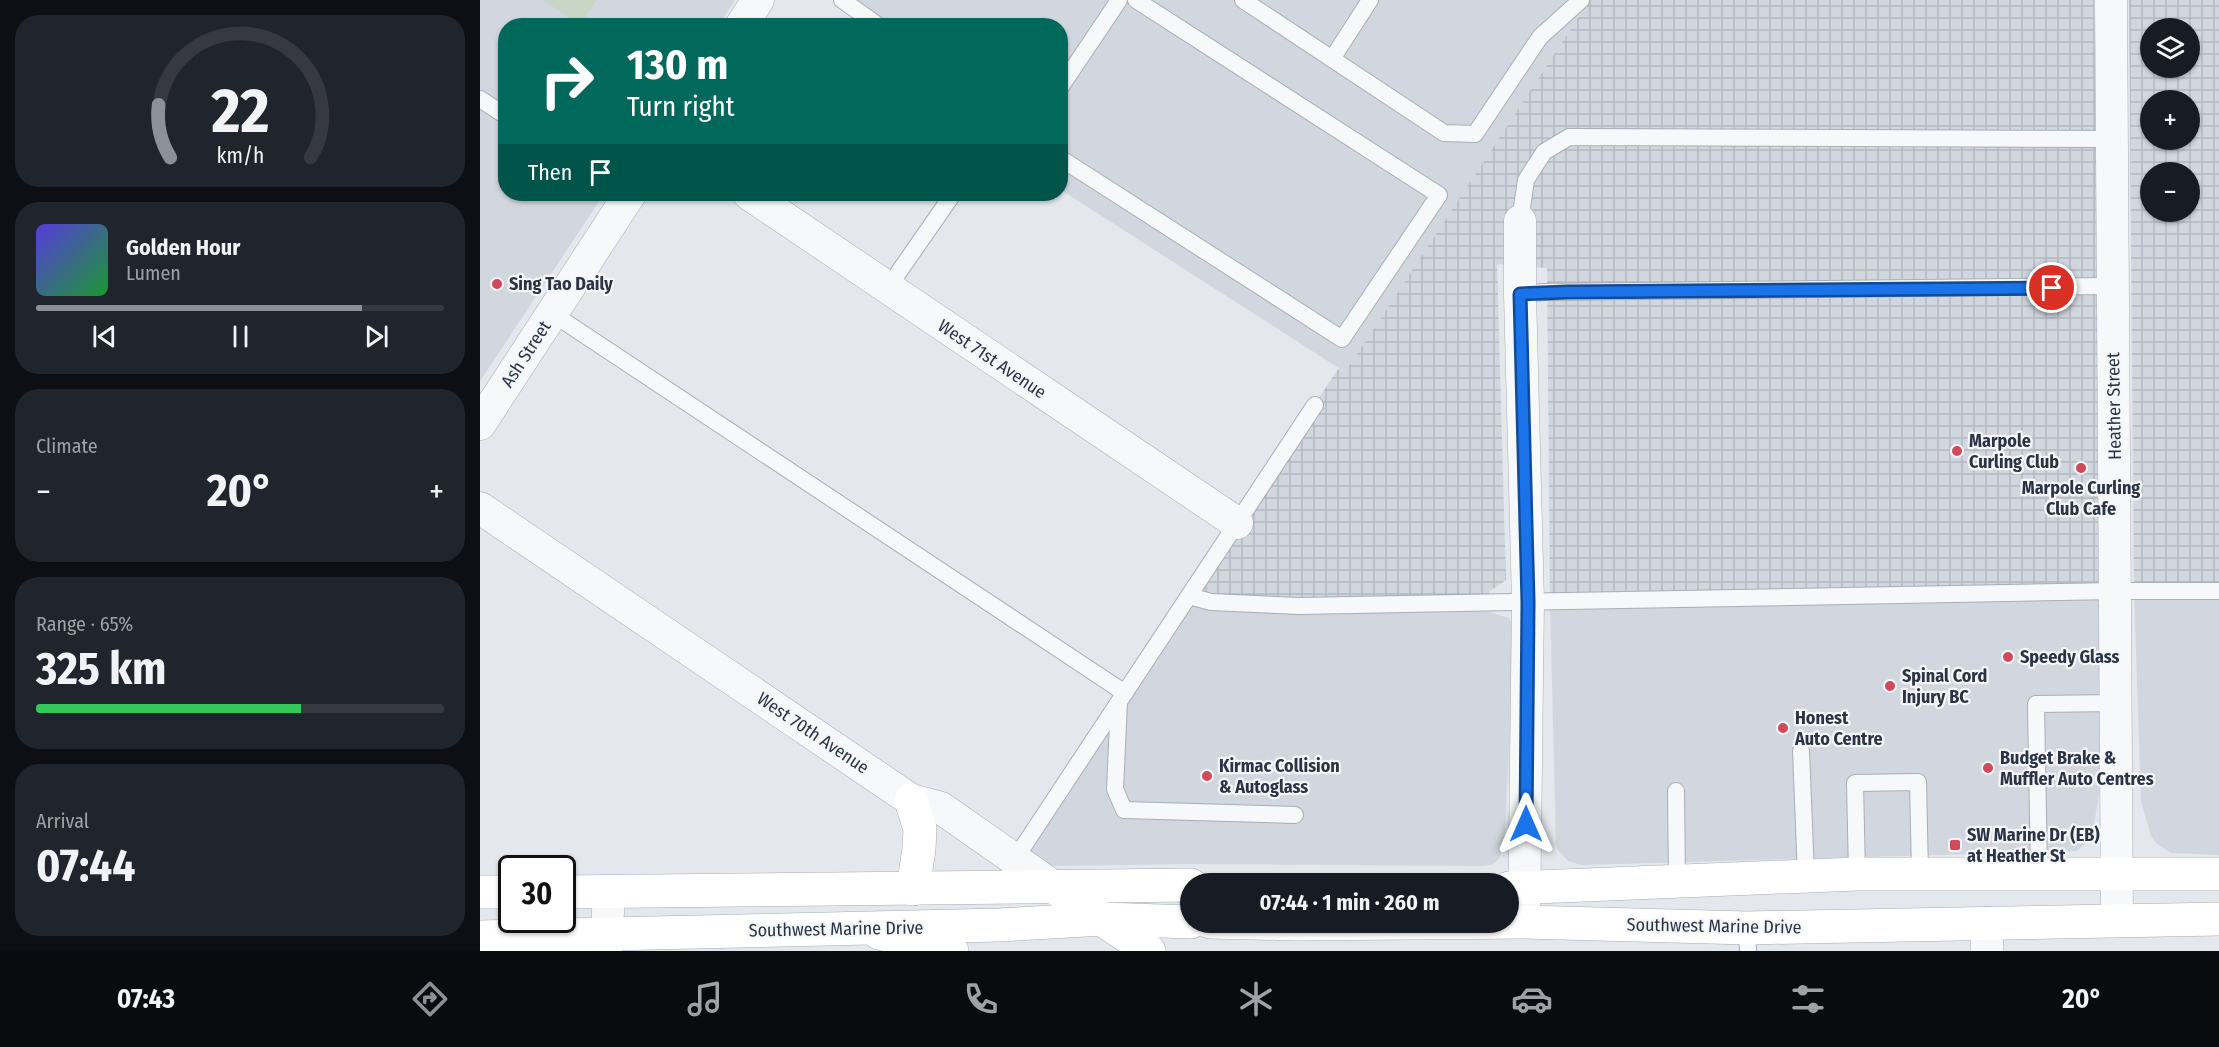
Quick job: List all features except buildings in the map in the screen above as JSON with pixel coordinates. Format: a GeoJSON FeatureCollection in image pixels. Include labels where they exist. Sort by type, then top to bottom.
{"type":"FeatureCollection","features":[{"type":"Feature","properties":{"kind":"main road"},"geometry":{"type":"LineString","coordinates":[[911,800],[920,830],[913,889]]}},
{"type":"Feature","properties":{"kind":"main road"},"geometry":{"type":"LineString","coordinates":[[1519,889],[1857,874],[2219,874]]}},
{"type":"Feature","properties":{"kind":"main road"},"geometry":{"type":"LineString","coordinates":[[576,892],[1180,885]]}},
{"type":"Feature","properties":{"kind":"main road","name":"West 70th Avenue"},"geometry":{"type":"LineString","coordinates":[[1054,886],[1149,951]]}},
{"type":"Feature","properties":{"kind":"main road"},"geometry":{"type":"LineString","coordinates":[[480,892],[498,892]]}},
{"type":"Feature","properties":{"kind":"main road","name":"Southwest Marine Drive"},"geometry":{"type":"LineString","coordinates":[[480,937],[606,943],[862,929],[999,926],[1103,919],[1180,922]]}},
{"type":"Feature","properties":{"kind":"main road","name":"Southwest Marine Drive"},"geometry":{"type":"LineString","coordinates":[[1519,922],[1747,939],[1987,937],[2117,921],[2219,919]]}},
{"type":"Feature","properties":{"kind":"main road"},"geometry":{"type":"LineString","coordinates":[[862,929],[952,951]]}},
{"type":"Feature","properties":{"kind":"main road"},"geometry":{"type":"LineString","coordinates":[[1279,951],[1292,933]]}},
{"type":"Feature","properties":{"kind":"street"},"geometry":{"type":"LineString","coordinates":[[746,18],[758,0]]}},
{"type":"Feature","properties":{"kind":"street","name":"Heather Street"},"geometry":{"type":"LineString","coordinates":[[2111,0],[2117,921]]}},
{"type":"Feature","properties":{"kind":"street","name":"Ash Street"},"geometry":{"type":"LineString","coordinates":[[480,424],[623,201]]}},
{"type":"Feature","properties":{"kind":"street","name":"West 71st Avenue"},"geometry":{"type":"LineString","coordinates":[[759,201],[1237,522]]}},
{"type":"Feature","properties":{"kind":"street"},"geometry":{"type":"LineString","coordinates":[[1518,873],[1528,602],[1520,221]]}},
{"type":"Feature","properties":{"kind":"street","name":"West 70th Avenue"},"geometry":{"type":"LineString","coordinates":[[480,508],[911,800],[940,808],[1054,886]]}},
{"type":"Feature","properties":{"kind":"street"},"geometry":{"type":"LineString","coordinates":[[606,943],[609,891]]}},
{"type":"Feature","properties":{"kind":"street"},"geometry":{"type":"LineString","coordinates":[[1519,898],[1524,922]]}},
{"type":"Feature","properties":{"kind":"lane"},"geometry":{"type":"LineString","coordinates":[[842,0],[868,18]]}},
{"type":"Feature","properties":{"kind":"lane"},"geometry":{"type":"LineString","coordinates":[[1068,76],[1119,0]]}},
{"type":"Feature","properties":{"kind":"lane"},"geometry":{"type":"LineString","coordinates":[[1068,163],[1342,339],[1439,195],[1136,0]]}},
{"type":"Feature","properties":{"kind":"lane"},"geometry":{"type":"LineString","coordinates":[[1242,0],[1444,133],[1475,134],[1540,37],[1581,0]]}},
{"type":"Feature","properties":{"kind":"lane"},"geometry":{"type":"LineString","coordinates":[[1332,59],[1370,0]]}},
{"type":"Feature","properties":{"kind":"lane"},"geometry":{"type":"LineString","coordinates":[[480,99],[498,111]]}},
{"type":"Feature","properties":{"kind":"lane"},"geometry":{"type":"LineString","coordinates":[[1520,221],[1526,180],[1544,152],[1569,137],[2112,139]]}},
{"type":"Feature","properties":{"kind":"lane"},"geometry":{"type":"LineString","coordinates":[[887,289],[948,201]]}},
{"type":"Feature","properties":{"kind":"lane"},"geometry":{"type":"LineString","coordinates":[[1520,294],[2113,286]]}},
{"type":"Feature","properties":{"kind":"lane"},"geometry":{"type":"LineString","coordinates":[[552,314],[1122,697]]}},
{"type":"Feature","properties":{"kind":"lane"},"geometry":{"type":"LineString","coordinates":[[1015,859],[1315,405]]}},
{"type":"Feature","properties":{"kind":"lane"},"geometry":{"type":"LineString","coordinates":[[1189,596],[1211,602],[1299,606],[2219,591]]}},
{"type":"Feature","properties":{"kind":"lane"},"geometry":{"type":"LineString","coordinates":[[1122,697],[1115,789],[1124,810],[1295,815]]}},
{"type":"Feature","properties":{"kind":"lane"},"geometry":{"type":"LineString","coordinates":[[2039,874],[2036,704],[2116,703]]}},
{"type":"Feature","properties":{"kind":"lane"},"geometry":{"type":"LineString","coordinates":[[1802,751],[1806,876]]}},
{"type":"Feature","properties":{"kind":"lane"},"geometry":{"type":"LineString","coordinates":[[1857,874],[1855,783],[1918,782],[1920,874]]}},
{"type":"Feature","properties":{"kind":"lane"},"geometry":{"type":"LineString","coordinates":[[1676,791],[1677,882]]}},
{"type":"Feature","properties":{"kind":"shaded area"},"geometry":{"type":"Polygon","coordinates":[[[480,0],[735,0],[723,18],[498,18],[498,201],[599,201],[480,381],[480,0]]]}},
{"type":"Feature","properties":{"kind":"shaded area"},"geometry":{"type":"Polygon","coordinates":[[[842,0],[1590,0],[1345,372],[1068,194],[1068,18],[869,18],[842,0]]]}},
{"type":"Feature","properties":{"kind":"shaded area"},"geometry":{"type":"Polygon","coordinates":[[[1590,0],[2094,0],[2105,591],[1550,601],[1547,268],[1497,264],[1506,580],[1489,592],[1487,602],[1189,596],[1338,369],[1345,372],[1590,0]]]}},
{"type":"Feature","properties":{"kind":"shaded area"},"geometry":{"type":"Polygon","coordinates":[[[2129,0],[2219,0],[2219,592],[2134,592],[2129,0]]]}},
{"type":"Feature","properties":{"kind":"shaded area"},"geometry":{"type":"Polygon","coordinates":[[[2105,591],[2099,795],[2092,836],[2076,851],[1581,865],[1568,861],[1558,850],[1556,844],[1550,601],[2105,591]]]}},
{"type":"Feature","properties":{"kind":"shaded area"},"geometry":{"type":"Polygon","coordinates":[[[2134,592],[2219,592],[2219,855],[2171,853],[2156,843],[2151,836],[2141,801],[2134,592]]]}},
{"type":"Feature","properties":{"kind":"shaded area"},"geometry":{"type":"Polygon","coordinates":[[[1189,596],[1487,602],[1489,612],[1509,618],[1515,629],[1504,848],[1498,860],[1484,866],[1187,864],[1053,866],[1044,865],[1022,849],[1189,596]]]}},
{"type":"Feature","properties":{"kind":"green space"},"geometry":{"type":"Polygon","coordinates":[[[543,0],[597,0],[585,18],[570,18],[543,0]]]}},
{"type":"Feature","properties":{"kind":"place","name":"Sing Tao Daily"},"geometry":{"type":"Point","coordinates":[497,284]}},
{"type":"Feature","properties":{"kind":"place","name":"Marpole Curling Club"},"geometry":{"type":"Point","coordinates":[1957,451]}},
{"type":"Feature","properties":{"kind":"place","name":"Marpole Curling Club Cafe"},"geometry":{"type":"Point","coordinates":[2081,468]}},
{"type":"Feature","properties":{"kind":"place","name":"Speedy Glass"},"geometry":{"type":"Point","coordinates":[2008,657]}},
{"type":"Feature","properties":{"kind":"place","name":"Spinal Cord Injury BC"},"geometry":{"type":"Point","coordinates":[1890,686]}},
{"type":"Feature","properties":{"kind":"place","name":"Honest Auto Centre"},"geometry":{"type":"Point","coordinates":[1783,728]}},
{"type":"Feature","properties":{"kind":"place","name":"Budget Brake & Muffler Auto Centres"},"geometry":{"type":"Point","coordinates":[1988,768]}},
{"type":"Feature","properties":{"kind":"place","name":"Kirmac Collision & Autoglass"},"geometry":{"type":"Point","coordinates":[1207,776]}},
{"type":"Feature","properties":{"kind":"place","name":"SW Marine Dr (EB) at Heather St"},"geometry":{"type":"Point","coordinates":[1955,845]}},
{"type":"Feature","properties":{"kind":"route"},"geometry":{"type":"LineString","coordinates":[[1526,824],[1528,602],[1520,294],[2052,288]]}}]}
